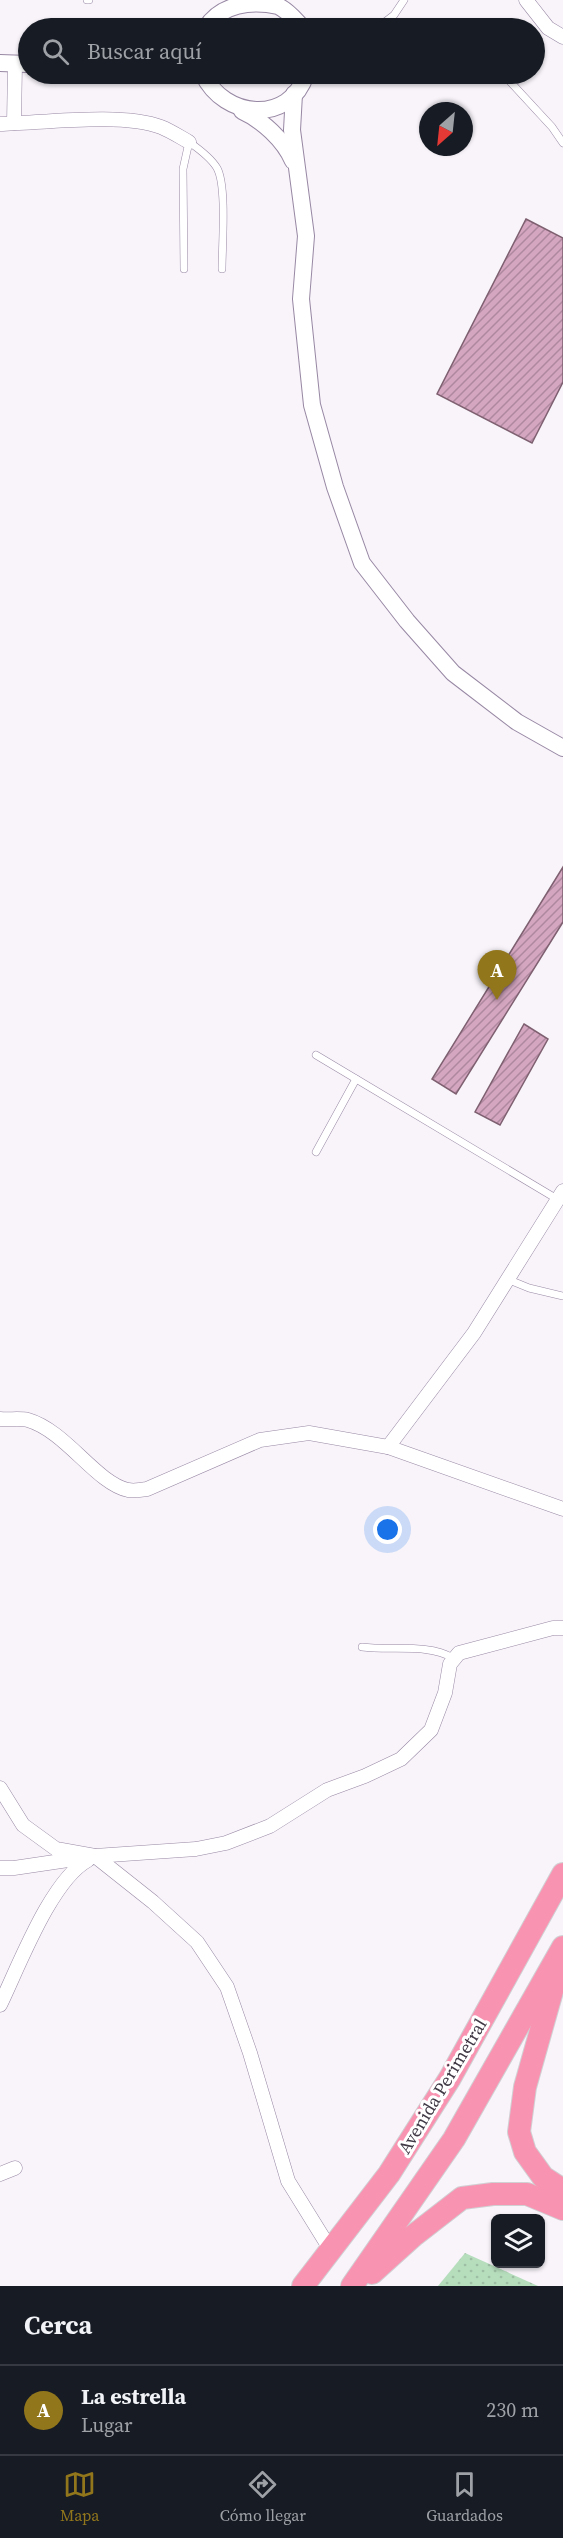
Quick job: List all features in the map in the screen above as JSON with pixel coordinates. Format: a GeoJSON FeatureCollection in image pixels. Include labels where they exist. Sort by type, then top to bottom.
{"type":"FeatureCollection","features":[{"type":"Feature","properties":{"kind":"highway","name":"Avenida Perimetral"},"geometry":{"type":"LineString","coordinates":[[303,2286],[332,2252],[389,2174],[450,2078],[563,1874]]}},
{"type":"Feature","properties":{"kind":"highway","name":"Avenida Perimetral"},"geometry":{"type":"LineString","coordinates":[[352,2286],[454,2139],[563,1948]]}},
{"type":"Feature","properties":{"kind":"highway"},"geometry":{"type":"LineString","coordinates":[[563,1948],[525,2087],[519,2132],[525,2152],[543,2177],[563,2190]]}},
{"type":"Feature","properties":{"kind":"highway"},"geometry":{"type":"LineString","coordinates":[[357,2286],[413,2236],[462,2198],[493,2194],[527,2194],[563,2209]]}},
{"type":"Feature","properties":{"kind":"street"},"geometry":{"type":"LineString","coordinates":[[213,18],[229,0]]}},
{"type":"Feature","properties":{"kind":"street"},"geometry":{"type":"LineString","coordinates":[[280,0],[294,18]]}},
{"type":"Feature","properties":{"kind":"street"},"geometry":{"type":"LineString","coordinates":[[526,0],[539,18]]}},
{"type":"Feature","properties":{"kind":"street"},"geometry":{"type":"LineString","coordinates":[[214,18],[228,6],[244,1],[261,1],[278,6],[292,18]]}},
{"type":"Feature","properties":{"kind":"street"},"geometry":{"type":"LineString","coordinates":[[545,25],[563,37]]}},
{"type":"Feature","properties":{"kind":"street"},"geometry":{"type":"LineString","coordinates":[[14,64],[7,123],[103,120],[140,122],[162,127],[189,142]]}},
{"type":"Feature","properties":{"kind":"street"},"geometry":{"type":"LineString","coordinates":[[209,84],[220,98],[252,115],[268,129],[290,154],[297,170]]}},
{"type":"Feature","properties":{"kind":"street"},"geometry":{"type":"LineString","coordinates":[[234,106],[249,110],[266,110],[281,104],[294,94],[300,84]]}},
{"type":"Feature","properties":{"kind":"street"},"geometry":{"type":"LineString","coordinates":[[294,94],[292,130],[306,236],[301,299],[312,405],[335,487],[362,563],[407,621],[453,673],[517,722],[563,748]]}},
{"type":"Feature","properties":{"kind":"street"},"geometry":{"type":"LineString","coordinates":[[388,1447],[474,1333],[560,1195]]}},
{"type":"Feature","properties":{"kind":"street"},"geometry":{"type":"LineString","coordinates":[[0,1419],[28,1420],[48,1430],[72,1447],[112,1484],[129,1491],[147,1489],[260,1440],[309,1433],[388,1447],[563,1509]]}},
{"type":"Feature","properties":{"kind":"street"},"geometry":{"type":"LineString","coordinates":[[0,1868],[95,1856],[196,1849],[226,1843],[270,1826],[327,1790],[401,1759],[431,1730],[445,1693],[453,1658],[474,1647],[553,1628],[563,1628]]}},
{"type":"Feature","properties":{"kind":"street"},"geometry":{"type":"LineString","coordinates":[[0,1788],[23,1825],[56,1849],[95,1856],[153,1902],[197,1942],[227,1987],[250,2053],[288,2181],[332,2252]]}},
{"type":"Feature","properties":{"kind":"street"},"geometry":{"type":"LineString","coordinates":[[0,2005],[41,1919],[66,1879],[77,1866],[95,1856]]}},
{"type":"Feature","properties":{"kind":"street"},"geometry":{"type":"LineString","coordinates":[[0,2174],[15,2168]]}},
{"type":"Feature","properties":{"kind":"lane"},"geometry":{"type":"LineString","coordinates":[[390,18],[404,0]]}},
{"type":"Feature","properties":{"kind":"lane"},"geometry":{"type":"LineString","coordinates":[[513,84],[552,127],[563,143]]}},
{"type":"Feature","properties":{"kind":"lane"},"geometry":{"type":"LineString","coordinates":[[184,269],[183,168],[189,142],[218,169],[222,185],[222,269]]}},
{"type":"Feature","properties":{"kind":"lane"},"geometry":{"type":"LineString","coordinates":[[316,1055],[560,1195]]}},
{"type":"Feature","properties":{"kind":"lane"},"geometry":{"type":"LineString","coordinates":[[316,1152],[356,1079]]}},
{"type":"Feature","properties":{"kind":"lane"},"geometry":{"type":"LineString","coordinates":[[507,1279],[529,1288],[563,1296]]}},
{"type":"Feature","properties":{"kind":"lane"},"geometry":{"type":"LineString","coordinates":[[362,1647],[426,1650],[445,1653],[453,1658]]}},
{"type":"Feature","properties":{"kind":"green space"},"geometry":{"type":"Polygon","coordinates":[[[465,2253],[491,2265],[491,2268],[498,2268],[538,2286],[438,2286],[465,2253]]]}},
{"type":"Feature","properties":{"kind":"building"},"geometry":{"type":"Polygon","coordinates":[[[526,219],[563,238],[563,382],[532,443],[437,394],[526,219]]]}},
{"type":"Feature","properties":{"kind":"building"},"geometry":{"type":"Polygon","coordinates":[[[563,867],[563,922],[456,1094],[432,1079],[563,867]]]}},
{"type":"Feature","properties":{"kind":"building"},"geometry":{"type":"Polygon","coordinates":[[[524,1024],[548,1039],[500,1125],[475,1112],[524,1024]]]}},
{"type":"Feature","properties":{"kind":"place","name":"La estrella"},"geometry":{"type":"Point","coordinates":[497,1000]}}]}
